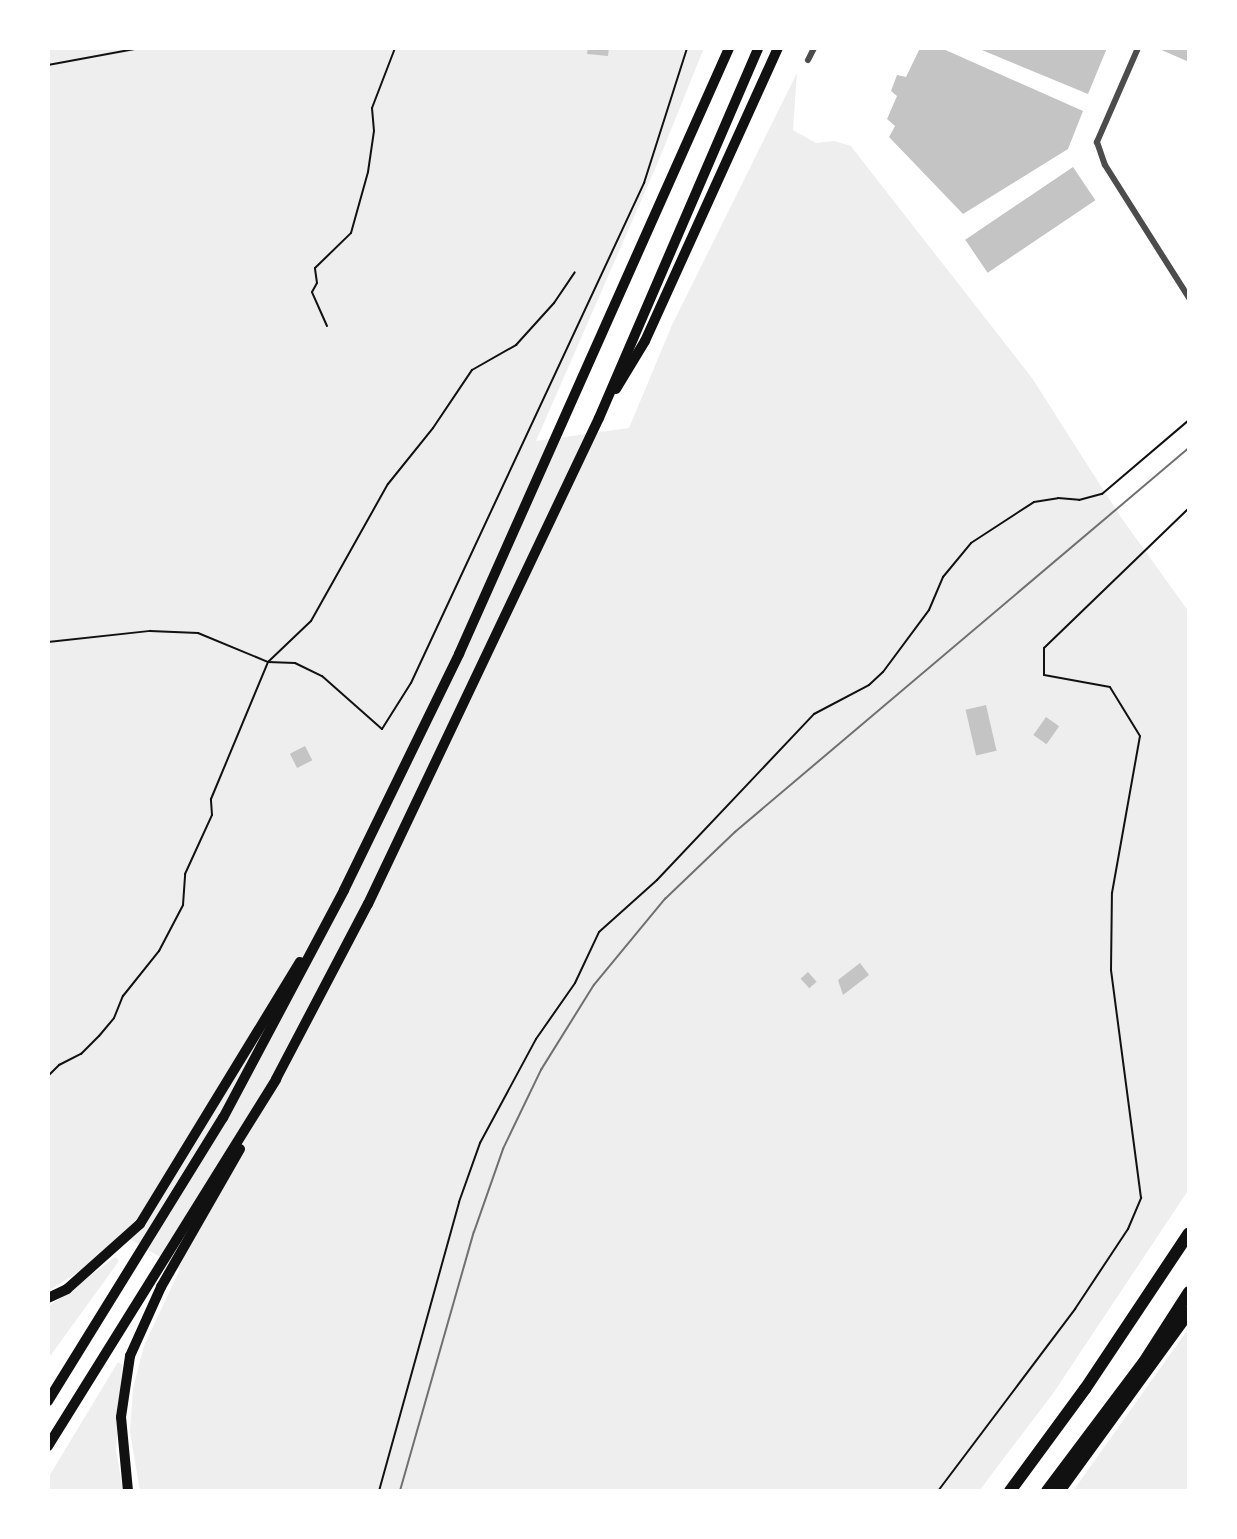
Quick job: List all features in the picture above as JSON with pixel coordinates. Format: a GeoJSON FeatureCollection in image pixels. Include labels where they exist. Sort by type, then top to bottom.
{"type":"FeatureCollection","features":[{"type":"Feature","properties":{"kind":"highway"},"geometry":{"type":"LineString","coordinates":[[48,1401],[223,1118],[344,890],[459,654],[729,48]]}},
{"type":"Feature","properties":{"kind":"highway"},"geometry":{"type":"LineString","coordinates":[[128,1491],[121,1416],[124,1378],[137,1335],[276,1079],[438,760],[599,418],[758,48]]}},
{"type":"Feature","properties":{"kind":"highway"},"geometry":{"type":"LineString","coordinates":[[599,418],[645,341],[778,48]]}},
{"type":"Feature","properties":{"kind":"highway"},"geometry":{"type":"LineString","coordinates":[[48,1298],[67,1289],[140,1224],[344,890]]}},
{"type":"Feature","properties":{"kind":"highway"},"geometry":{"type":"LineString","coordinates":[[48,1446],[276,1079]]}},
{"type":"Feature","properties":{"kind":"highway"},"geometry":{"type":"LineString","coordinates":[[1010,1491],[1103,1362],[1189,1233]]}},
{"type":"Feature","properties":{"kind":"highway"},"geometry":{"type":"LineString","coordinates":[[1047,1491],[1144,1362],[1189,1292]]}},
{"type":"Feature","properties":{"kind":"highway"},"geometry":{"type":"LineString","coordinates":[[1059,1491],[1189,1312]]}},
{"type":"Feature","properties":{"kind":"street"},"geometry":{"type":"LineString","coordinates":[[808,60],[814,48]]}},
{"type":"Feature","properties":{"kind":"street"},"geometry":{"type":"LineString","coordinates":[[1138,48],[1101,128],[1097,142],[1100,155],[1189,297]]}},
{"type":"Feature","properties":{"kind":"path"},"geometry":{"type":"LineString","coordinates":[[48,65],[141,48]]}},
{"type":"Feature","properties":{"kind":"path"},"geometry":{"type":"LineString","coordinates":[[327,326],[312,292],[318,283],[315,268],[351,233],[368,172],[374,131],[372,108],[395,48]]}},
{"type":"Feature","properties":{"kind":"path"},"geometry":{"type":"LineString","coordinates":[[48,642],[150,631],[198,633],[268,662],[295,663],[322,676],[382,729],[411,683],[644,183],[687,48]]}},
{"type":"Feature","properties":{"kind":"path"},"geometry":{"type":"LineString","coordinates":[[48,1076],[59,1065],[81,1054],[99,1036],[114,1018],[123,996],[159,951],[183,905],[185,874],[212,815],[211,799],[268,662],[311,621],[388,484],[433,428],[472,370],[516,345],[554,303],[575,272]]}},
{"type":"Feature","properties":{"kind":"path"},"geometry":{"type":"LineString","coordinates":[[379,1491],[459,1202],[480,1143],[536,1039],[579,974],[599,932],[657,880],[814,714],[869,685],[883,672],[929,610],[943,577],[971,543],[1034,502],[1058,498],[1079,500],[1102,494],[1189,420]]}},
{"type":"Feature","properties":{"kind":"path"},"geometry":{"type":"LineString","coordinates":[[938,1491],[1081,1301],[1128,1229],[1141,1197],[1111,970],[1112,893],[1140,736],[1110,687],[1044,675],[1044,648],[1189,508]]}},
{"type":"Feature","properties":{"kind":"shaded area"},"geometry":{"type":"Polygon","coordinates":[[[48,48],[704,48],[658,162],[536,441],[629,428],[672,325],[797,73],[793,130],[816,143],[834,141],[851,146],[1032,378],[1120,516],[1189,612],[1189,1189],[1054,1392],[979,1491],[140,1491],[130,1432],[133,1388],[144,1346],[180,1269],[130,1239],[48,1291],[48,48]]]}},
{"type":"Feature","properties":{"kind":"shaded area"},"geometry":{"type":"Polygon","coordinates":[[[115,1257],[119,1261],[48,1359],[48,1307],[115,1257]]]}},
{"type":"Feature","properties":{"kind":"shaded area"},"geometry":{"type":"Polygon","coordinates":[[[1189,1328],[1189,1484],[1185,1491],[1073,1491],[1189,1328]]]}},
{"type":"Feature","properties":{"kind":"shaded area"},"geometry":{"type":"Polygon","coordinates":[[[118,1362],[122,1365],[116,1450],[123,1491],[48,1491],[48,1478],[118,1362]]]}},
{"type":"Feature","properties":{"kind":"building"},"geometry":{"type":"Polygon","coordinates":[[[588,48],[609,48],[608,56],[587,54],[588,48]]]}},
{"type":"Feature","properties":{"kind":"building"},"geometry":{"type":"Polygon","coordinates":[[[920,48],[941,48],[1083,111],[1068,149],[963,214],[889,137],[895,126],[887,119],[897,96],[891,91],[897,75],[906,77],[920,48]]]}},
{"type":"Feature","properties":{"kind":"building"},"geometry":{"type":"Polygon","coordinates":[[[977,48],[1107,48],[1088,94],[977,48]]]}},
{"type":"Feature","properties":{"kind":"building"},"geometry":{"type":"Polygon","coordinates":[[[1157,48],[1189,48],[1189,62],[1157,48]]]}},
{"type":"Feature","properties":{"kind":"building"},"geometry":{"type":"Polygon","coordinates":[[[1073,167],[1095,200],[988,273],[965,240],[1073,167]]]}},
{"type":"Feature","properties":{"kind":"building"},"geometry":{"type":"Polygon","coordinates":[[[986,705],[997,751],[976,756],[966,710],[986,705]]]}},
{"type":"Feature","properties":{"kind":"building"},"geometry":{"type":"Polygon","coordinates":[[[1046,717],[1059,726],[1046,744],[1033,735],[1046,717]]]}},
{"type":"Feature","properties":{"kind":"building"},"geometry":{"type":"Polygon","coordinates":[[[305,746],[312,760],[297,768],[290,754],[305,746]]]}},
{"type":"Feature","properties":{"kind":"building"},"geometry":{"type":"Polygon","coordinates":[[[860,963],[869,975],[843,995],[838,980],[860,963]]]}},
{"type":"Feature","properties":{"kind":"building"},"geometry":{"type":"Polygon","coordinates":[[[808,972],[817,982],[809,988],[801,979],[808,972]]]}},
{"type":"Feature","properties":{"kind":"tram line"},"geometry":{"type":"LineString","coordinates":[[400,1491],[474,1232],[503,1149],[541,1070],[594,985],[665,899],[735,832],[1189,448]]}}]}
